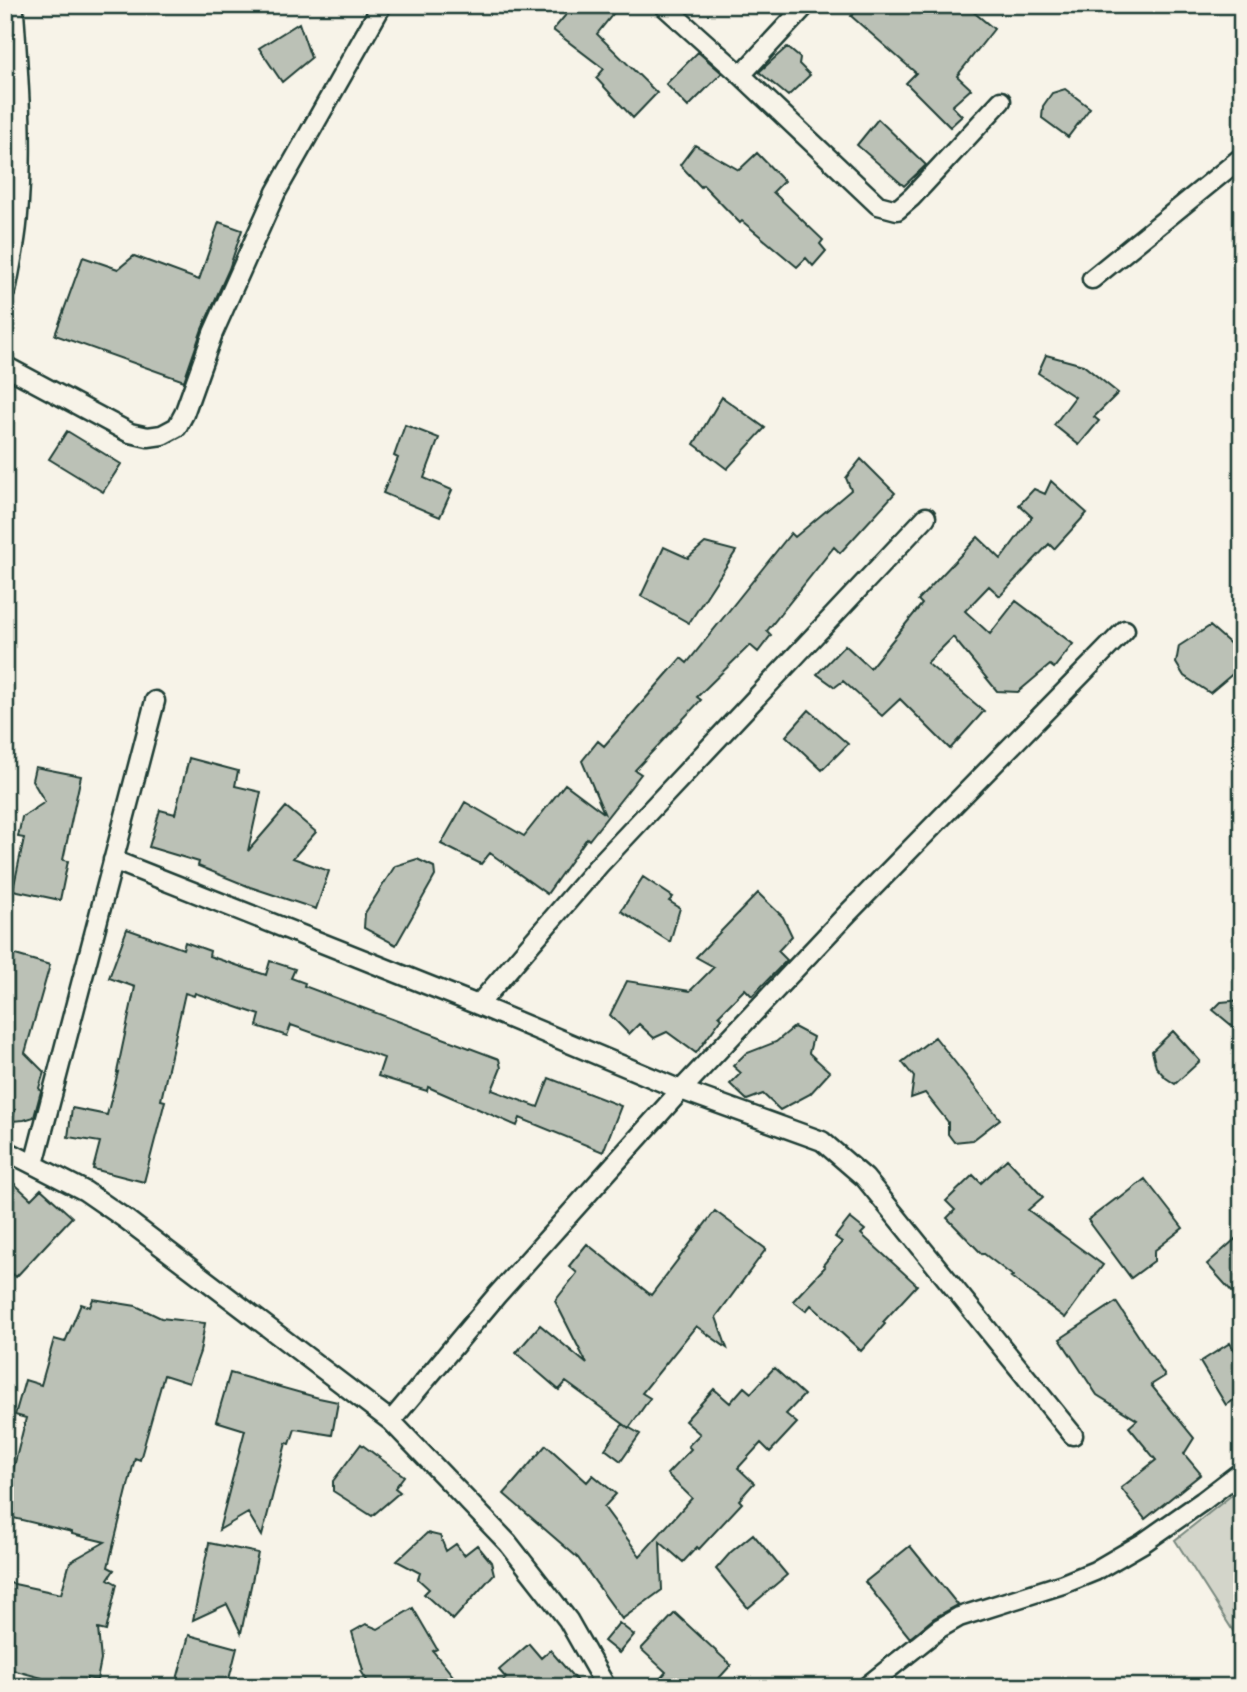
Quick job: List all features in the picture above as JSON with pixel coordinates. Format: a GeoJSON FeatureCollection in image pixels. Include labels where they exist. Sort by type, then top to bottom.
{"type":"FeatureCollection","features":[{"type":"Feature","properties":{"kind":"street"},"geometry":{"type":"LineString","coordinates":[[5,289],[16,221],[19,152],[19,104],[12,5]]}},
{"type":"Feature","properties":{"kind":"street"},"geometry":{"type":"LineString","coordinates":[[5,366],[130,433],[148,437],[162,435],[177,427],[213,333],[276,192],[383,5]]}},
{"type":"Feature","properties":{"kind":"street"},"geometry":{"type":"LineString","coordinates":[[663,5],[878,205],[897,210],[1001,102]]}},
{"type":"Feature","properties":{"kind":"street"},"geometry":{"type":"LineString","coordinates":[[741,75],[806,5]]}},
{"type":"Feature","properties":{"kind":"street"},"geometry":{"type":"LineString","coordinates":[[1093,279],[1242,157]]}},
{"type":"Feature","properties":{"kind":"street"},"geometry":{"type":"LineString","coordinates":[[478,1005],[599,865],[926,517]]}},
{"type":"Feature","properties":{"kind":"street"},"geometry":{"type":"LineString","coordinates":[[391,1421],[497,1294],[681,1090],[1125,630]]}},
{"type":"Feature","properties":{"kind":"street"},"geometry":{"type":"LineString","coordinates":[[34,1164],[155,701]]}},
{"type":"Feature","properties":{"kind":"street"},"geometry":{"type":"LineString","coordinates":[[113,860],[478,1005],[681,1090],[822,1141],[865,1178],[1073,1435]]}},
{"type":"Feature","properties":{"kind":"street"},"geometry":{"type":"LineString","coordinates":[[5,1150],[85,1191],[127,1220],[391,1421],[509,1543],[568,1620],[606,1687]]}},
{"type":"Feature","properties":{"kind":"street"},"geometry":{"type":"LineString","coordinates":[[866,1687],[940,1628],[959,1617],[1095,1571],[1143,1543],[1242,1471]]}},
{"type":"Feature","properties":{"kind":"shaded area"},"geometry":{"type":"Polygon","coordinates":[[[1242,1487],[1242,1645],[1175,1540],[1242,1487]]]}},
{"type":"Feature","properties":{"kind":"building"},"geometry":{"type":"Polygon","coordinates":[[[574,5],[620,5],[597,34],[657,93],[633,118],[596,78],[604,69],[553,30],[574,5]]]}},
{"type":"Feature","properties":{"kind":"building"},"geometry":{"type":"Polygon","coordinates":[[[864,5],[965,5],[994,29],[957,76],[971,89],[952,106],[962,116],[950,127],[906,83],[916,73],[851,16],[864,5]]]}},
{"type":"Feature","properties":{"kind":"building"},"geometry":{"type":"Polygon","coordinates":[[[299,23],[311,58],[282,82],[259,48],[299,23]]]}},
{"type":"Feature","properties":{"kind":"building"},"geometry":{"type":"Polygon","coordinates":[[[787,47],[800,58],[799,64],[810,75],[788,96],[759,72],[787,47]]]}},
{"type":"Feature","properties":{"kind":"building"},"geometry":{"type":"Polygon","coordinates":[[[698,52],[722,73],[688,107],[666,84],[698,52]]]}},
{"type":"Feature","properties":{"kind":"building"},"geometry":{"type":"Polygon","coordinates":[[[1065,89],[1090,108],[1068,137],[1042,118],[1043,106],[1052,93],[1065,89]]]}},
{"type":"Feature","properties":{"kind":"building"},"geometry":{"type":"Polygon","coordinates":[[[878,119],[926,165],[904,186],[857,145],[878,119]]]}},
{"type":"Feature","properties":{"kind":"building"},"geometry":{"type":"Polygon","coordinates":[[[695,145],[739,170],[757,153],[784,181],[773,192],[823,240],[820,244],[826,251],[813,266],[806,258],[797,267],[742,221],[740,223],[703,185],[701,187],[680,165],[695,145]]]}},
{"type":"Feature","properties":{"kind":"building"},"geometry":{"type":"Polygon","coordinates":[[[219,222],[242,230],[184,381],[55,335],[83,257],[118,269],[134,256],[199,280],[219,222]]]}},
{"type":"Feature","properties":{"kind":"building"},"geometry":{"type":"Polygon","coordinates":[[[1046,355],[1083,365],[1118,393],[1094,417],[1099,421],[1079,445],[1054,425],[1075,397],[1038,373],[1046,355]]]}},
{"type":"Feature","properties":{"kind":"building"},"geometry":{"type":"Polygon","coordinates":[[[722,397],[765,428],[727,469],[694,444],[722,397]]]}},
{"type":"Feature","properties":{"kind":"building"},"geometry":{"type":"Polygon","coordinates":[[[405,425],[439,438],[424,478],[452,490],[440,517],[383,493],[398,458],[394,456],[405,425]]]}},
{"type":"Feature","properties":{"kind":"building"},"geometry":{"type":"Polygon","coordinates":[[[67,431],[121,464],[103,492],[49,459],[67,431]]]}},
{"type":"Feature","properties":{"kind":"building"},"geometry":{"type":"Polygon","coordinates":[[[861,459],[895,493],[840,553],[834,547],[767,631],[771,635],[758,652],[750,645],[697,697],[701,700],[635,770],[641,774],[589,840],[587,838],[547,894],[490,853],[481,864],[441,844],[465,802],[524,836],[565,784],[604,813],[582,761],[598,741],[604,746],[681,658],[687,663],[791,533],[795,537],[851,490],[846,478],[861,459]]]}},
{"type":"Feature","properties":{"kind":"building"},"geometry":{"type":"Polygon","coordinates":[[[1051,481],[1087,513],[1054,549],[1049,544],[1000,596],[989,586],[965,611],[990,634],[1016,601],[1073,644],[1054,668],[1050,665],[1018,692],[997,691],[953,637],[927,663],[984,711],[950,749],[900,699],[882,716],[843,681],[835,687],[817,674],[845,645],[870,668],[922,604],[918,600],[978,537],[1001,559],[1032,517],[1019,505],[1034,489],[1045,494],[1051,481]]]}},
{"type":"Feature","properties":{"kind":"building"},"geometry":{"type":"Polygon","coordinates":[[[705,543],[736,551],[689,623],[641,596],[664,547],[688,558],[705,543]]]}},
{"type":"Feature","properties":{"kind":"building"},"geometry":{"type":"Polygon","coordinates":[[[1210,626],[1242,654],[1242,666],[1210,693],[1184,676],[1176,663],[1179,646],[1210,626]]]}},
{"type":"Feature","properties":{"kind":"building"},"geometry":{"type":"Polygon","coordinates":[[[809,710],[848,744],[822,770],[786,736],[809,710]]]}},
{"type":"Feature","properties":{"kind":"building"},"geometry":{"type":"Polygon","coordinates":[[[189,758],[238,771],[235,786],[261,792],[248,851],[286,807],[316,832],[293,858],[329,871],[316,909],[250,887],[198,866],[199,862],[149,847],[160,810],[175,814],[189,758]]]}},
{"type":"Feature","properties":{"kind":"building"},"geometry":{"type":"Polygon","coordinates":[[[35,767],[81,776],[63,860],[68,861],[60,900],[13,890],[24,838],[18,837],[22,817],[45,802],[32,780],[35,767]]]}},
{"type":"Feature","properties":{"kind":"building"},"geometry":{"type":"Polygon","coordinates":[[[417,859],[434,867],[435,876],[396,945],[364,928],[365,913],[395,866],[417,859]]]}},
{"type":"Feature","properties":{"kind":"building"},"geometry":{"type":"Polygon","coordinates":[[[643,877],[673,897],[669,901],[680,908],[670,942],[621,911],[643,877]]]}},
{"type":"Feature","properties":{"kind":"building"},"geometry":{"type":"Polygon","coordinates":[[[758,893],[783,917],[792,936],[778,951],[787,960],[752,996],[745,989],[719,1015],[722,1018],[696,1053],[667,1032],[654,1038],[639,1024],[629,1034],[610,1015],[627,981],[690,991],[714,967],[696,957],[758,893]]]}},
{"type":"Feature","properties":{"kind":"building"},"geometry":{"type":"Polygon","coordinates":[[[127,929],[183,949],[185,942],[210,951],[209,956],[266,975],[270,961],[295,969],[291,978],[305,983],[304,986],[499,1059],[501,1068],[492,1090],[538,1107],[549,1078],[621,1106],[603,1152],[520,1118],[517,1126],[428,1087],[427,1091],[378,1076],[384,1058],[291,1025],[287,1036],[257,1026],[260,1015],[195,993],[194,996],[185,993],[161,1100],[165,1101],[144,1182],[93,1169],[100,1142],[68,1137],[72,1108],[107,1115],[135,987],[109,978],[127,929]]]}},
{"type":"Feature","properties":{"kind":"building"},"geometry":{"type":"Polygon","coordinates":[[[5,952],[50,965],[25,1053],[44,1072],[39,1088],[41,1091],[34,1117],[12,1121],[15,1110],[5,1109],[5,1083],[12,1068],[5,1065],[5,952]]]}},
{"type":"Feature","properties":{"kind":"building"},"geometry":{"type":"Polygon","coordinates":[[[1242,1000],[1242,1034],[1213,1010],[1221,1002],[1242,1000]]]}},
{"type":"Feature","properties":{"kind":"building"},"geometry":{"type":"Polygon","coordinates":[[[794,1027],[813,1037],[809,1053],[830,1072],[810,1094],[780,1110],[763,1094],[747,1100],[730,1084],[741,1073],[733,1066],[745,1054],[776,1042],[794,1027]]]}},
{"type":"Feature","properties":{"kind":"building"},"geometry":{"type":"Polygon","coordinates":[[[1173,1031],[1200,1061],[1175,1084],[1156,1067],[1152,1051],[1173,1031]]]}},
{"type":"Feature","properties":{"kind":"building"},"geometry":{"type":"Polygon","coordinates":[[[935,1037],[1000,1119],[973,1140],[954,1142],[948,1134],[948,1122],[925,1093],[911,1098],[914,1077],[902,1062],[935,1037]]]}},
{"type":"Feature","properties":{"kind":"building"},"geometry":{"type":"Polygon","coordinates":[[[1007,1159],[1043,1197],[1028,1210],[1103,1265],[1065,1318],[982,1254],[947,1218],[955,1210],[946,1201],[973,1175],[981,1183],[1007,1159]]]}},
{"type":"Feature","properties":{"kind":"building"},"geometry":{"type":"Polygon","coordinates":[[[5,1175],[31,1199],[41,1189],[72,1217],[16,1277],[5,1267],[5,1175]]]}},
{"type":"Feature","properties":{"kind":"building"},"geometry":{"type":"Polygon","coordinates":[[[1145,1179],[1183,1228],[1154,1251],[1154,1261],[1131,1278],[1088,1220],[1145,1179]]]}},
{"type":"Feature","properties":{"kind":"building"},"geometry":{"type":"Polygon","coordinates":[[[715,1211],[766,1249],[716,1317],[727,1348],[696,1326],[642,1393],[650,1398],[629,1428],[566,1382],[559,1390],[516,1353],[540,1325],[587,1364],[555,1301],[577,1273],[569,1266],[587,1244],[651,1295],[715,1211]]]}},
{"type":"Feature","properties":{"kind":"building"},"geometry":{"type":"Polygon","coordinates":[[[850,1218],[865,1230],[861,1234],[917,1285],[861,1351],[811,1305],[806,1311],[793,1301],[825,1267],[823,1265],[842,1242],[835,1237],[850,1218]]]}},
{"type":"Feature","properties":{"kind":"building"},"geometry":{"type":"Polygon","coordinates":[[[1242,1233],[1242,1303],[1207,1264],[1242,1233]]]}},
{"type":"Feature","properties":{"kind":"building"},"geometry":{"type":"Polygon","coordinates":[[[93,1299],[136,1306],[161,1318],[205,1323],[200,1352],[189,1383],[164,1375],[140,1460],[135,1458],[108,1567],[114,1570],[108,1579],[117,1584],[106,1631],[98,1629],[101,1660],[97,1680],[87,1678],[85,1687],[40,1687],[42,1678],[5,1668],[5,1582],[61,1594],[70,1562],[105,1542],[5,1516],[5,1503],[26,1418],[15,1415],[25,1380],[41,1385],[54,1339],[65,1342],[81,1304],[90,1307],[93,1299]]]}},
{"type":"Feature","properties":{"kind":"building"},"geometry":{"type":"Polygon","coordinates":[[[1116,1302],[1165,1376],[1151,1385],[1194,1438],[1184,1454],[1201,1474],[1145,1519],[1121,1488],[1156,1460],[1129,1427],[1137,1420],[1097,1395],[1060,1339],[1116,1302]]]}},
{"type":"Feature","properties":{"kind":"building"},"geometry":{"type":"Polygon","coordinates":[[[1230,1343],[1242,1362],[1242,1395],[1226,1405],[1200,1362],[1230,1343]]]}},
{"type":"Feature","properties":{"kind":"building"},"geometry":{"type":"Polygon","coordinates":[[[774,1368],[804,1395],[786,1414],[797,1423],[770,1452],[761,1443],[738,1468],[754,1483],[739,1500],[742,1503],[699,1549],[697,1547],[683,1562],[660,1542],[662,1590],[622,1619],[578,1558],[504,1494],[546,1445],[587,1482],[593,1475],[616,1494],[604,1507],[640,1556],[692,1498],[667,1474],[691,1449],[688,1446],[700,1434],[685,1421],[714,1389],[730,1403],[744,1387],[751,1393],[774,1368]]]}},
{"type":"Feature","properties":{"kind":"building"},"geometry":{"type":"Polygon","coordinates":[[[230,1373],[338,1402],[332,1435],[295,1429],[290,1444],[286,1443],[262,1536],[248,1513],[219,1530],[245,1430],[216,1421],[230,1373]]]}},
{"type":"Feature","properties":{"kind":"building"},"geometry":{"type":"Polygon","coordinates":[[[623,1424],[640,1434],[621,1461],[605,1449],[623,1424]]]}},
{"type":"Feature","properties":{"kind":"building"},"geometry":{"type":"Polygon","coordinates":[[[361,1444],[404,1476],[395,1488],[400,1492],[372,1516],[333,1491],[333,1481],[361,1444]]]}},
{"type":"Feature","properties":{"kind":"building"},"geometry":{"type":"Polygon","coordinates":[[[427,1533],[440,1536],[446,1551],[456,1544],[464,1555],[477,1545],[491,1562],[494,1574],[453,1620],[424,1594],[429,1589],[418,1579],[420,1573],[397,1561],[427,1533]]]}},
{"type":"Feature","properties":{"kind":"building"},"geometry":{"type":"Polygon","coordinates":[[[753,1534],[787,1575],[748,1608],[716,1569],[753,1534]]]}},
{"type":"Feature","properties":{"kind":"building"},"geometry":{"type":"Polygon","coordinates":[[[209,1543],[258,1553],[241,1633],[227,1604],[193,1620],[209,1543]]]}},
{"type":"Feature","properties":{"kind":"building"},"geometry":{"type":"Polygon","coordinates":[[[910,1546],[958,1605],[934,1618],[910,1638],[865,1582],[910,1546]]]}},
{"type":"Feature","properties":{"kind":"building"},"geometry":{"type":"Polygon","coordinates":[[[413,1608],[437,1649],[433,1651],[453,1676],[439,1687],[371,1687],[361,1671],[363,1670],[352,1632],[366,1624],[378,1629],[413,1608]]]}},
{"type":"Feature","properties":{"kind":"building"},"geometry":{"type":"Polygon","coordinates":[[[675,1613],[731,1665],[711,1687],[653,1687],[666,1672],[641,1649],[675,1613]]]}},
{"type":"Feature","properties":{"kind":"building"},"geometry":{"type":"Polygon","coordinates":[[[619,1623],[634,1635],[619,1653],[604,1641],[619,1623]]]}},
{"type":"Feature","properties":{"kind":"building"},"geometry":{"type":"Polygon","coordinates":[[[189,1635],[237,1648],[227,1687],[175,1687],[189,1635]]]}},
{"type":"Feature","properties":{"kind":"building"},"geometry":{"type":"Polygon","coordinates":[[[529,1644],[541,1658],[550,1650],[582,1687],[496,1687],[506,1678],[499,1670],[529,1644]]]}}]}
